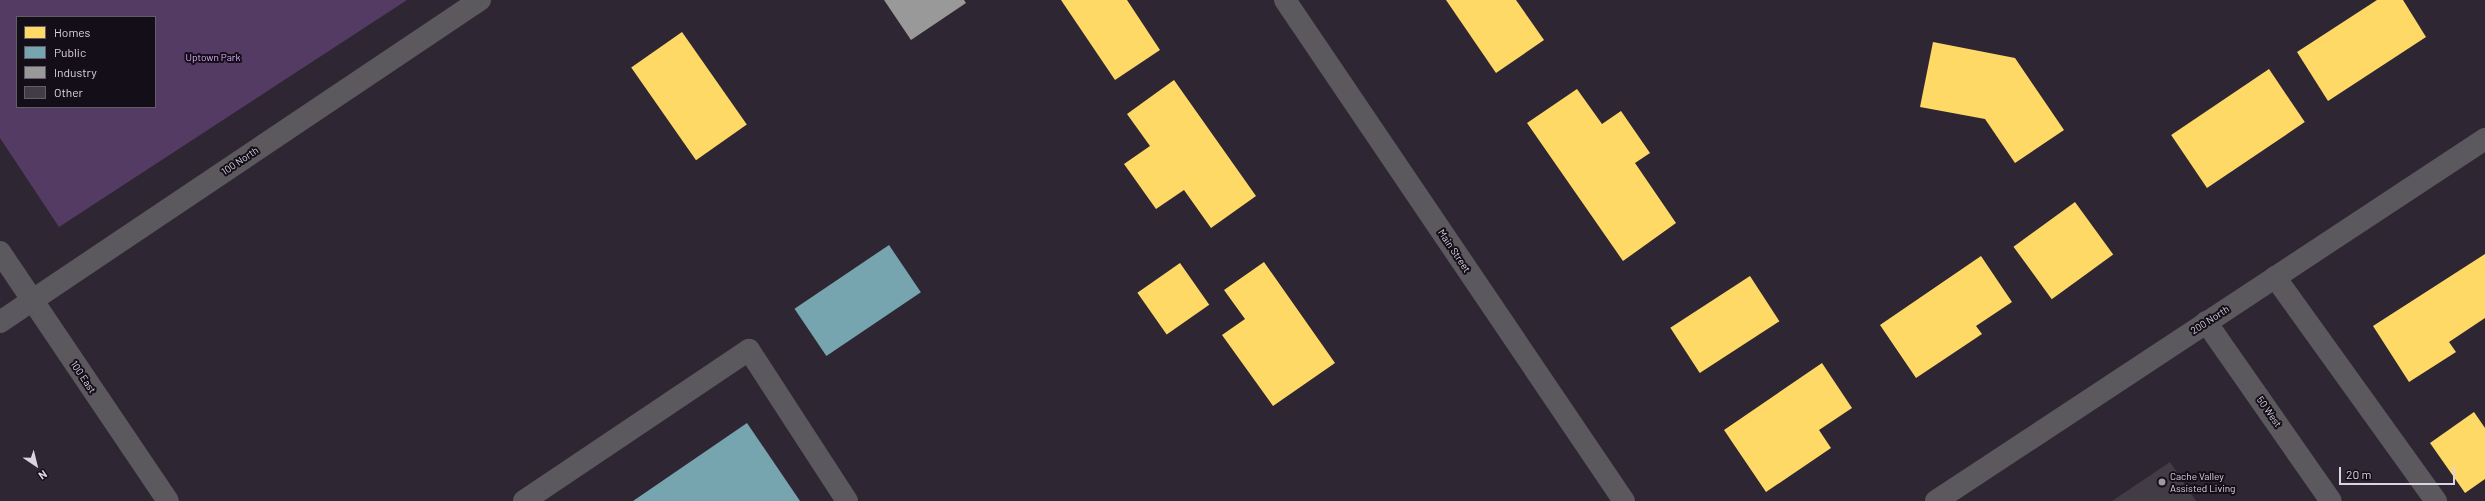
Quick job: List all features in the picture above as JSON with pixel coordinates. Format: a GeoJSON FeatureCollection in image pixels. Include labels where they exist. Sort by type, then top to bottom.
{"type":"FeatureCollection","features":[{"type":"Feature","properties":{"kind":"street","name":"100 North"},"geometry":{"type":"LineString","coordinates":[[0,322],[480,0]]}},
{"type":"Feature","properties":{"kind":"street","name":"Main Street"},"geometry":{"type":"LineString","coordinates":[[1285,0],[1624,501]]}},
{"type":"Feature","properties":{"kind":"street","name":"200 North"},"geometry":{"type":"LineString","coordinates":[[1936,501],[2485,139]]}},
{"type":"Feature","properties":{"kind":"street","name":"100 East"},"geometry":{"type":"LineString","coordinates":[[0,252],[168,501]]}},
{"type":"Feature","properties":{"kind":"street"},"geometry":{"type":"LineString","coordinates":[[2275,277],[2436,501]]}},
{"type":"Feature","properties":{"kind":"street","name":"50 West"},"geometry":{"type":"LineString","coordinates":[[2206,322],[2331,501]]}},
{"type":"Feature","properties":{"kind":"street"},"geometry":{"type":"LineString","coordinates":[[524,501],[749,350],[847,501]]}},
{"type":"Feature","properties":{"kind":"green space","name":"Uptown Park"},"geometry":{"type":"Polygon","coordinates":[[[0,0],[407,0],[59,227],[0,138],[0,0]]]}},
{"type":"Feature","properties":{"kind":"building: Homes"},"geometry":{"type":"Polygon","coordinates":[[[1061,0],[1127,0],[1160,50],[1115,80],[1061,0]]]}},
{"type":"Feature","properties":{"kind":"building: Homes"},"geometry":{"type":"Polygon","coordinates":[[[1446,0],[1516,0],[1544,40],[1496,73],[1446,0]]]}},
{"type":"Feature","properties":{"kind":"building: Homes"},"geometry":{"type":"Polygon","coordinates":[[[2377,0],[2403,0],[2426,37],[2328,101],[2297,52],[2377,0]]]}},
{"type":"Feature","properties":{"kind":"building: Homes"},"geometry":{"type":"Polygon","coordinates":[[[682,32],[747,125],[696,160],[631,68],[682,32]]]}},
{"type":"Feature","properties":{"kind":"building: Homes"},"geometry":{"type":"Polygon","coordinates":[[[1933,42],[2015,58],[2064,130],[2015,163],[1985,119],[1920,107],[1933,42]]]}},
{"type":"Feature","properties":{"kind":"building: Homes"},"geometry":{"type":"Polygon","coordinates":[[[2269,69],[2305,122],[2207,188],[2171,135],[2269,69]]]}},
{"type":"Feature","properties":{"kind":"building: Homes"},"geometry":{"type":"Polygon","coordinates":[[[1174,80],[1256,196],[1211,228],[1184,190],[1156,209],[1124,164],[1150,146],[1127,114],[1174,80]]]}},
{"type":"Feature","properties":{"kind":"building: Homes"},"geometry":{"type":"Polygon","coordinates":[[[1577,89],[1602,124],[1621,111],[1650,153],[1635,163],[1676,223],[1623,261],[1527,123],[1577,89]]]}},
{"type":"Feature","properties":{"kind":"building: Homes"},"geometry":{"type":"Polygon","coordinates":[[[2075,202],[2113,255],[2052,299],[2014,247],[2075,202]]]}},
{"type":"Feature","properties":{"kind":"building: Homes"},"geometry":{"type":"Polygon","coordinates":[[[2485,254],[2485,318],[2449,342],[2456,352],[2409,382],[2373,326],[2485,254]]]}},
{"type":"Feature","properties":{"kind":"building: Homes"},"geometry":{"type":"Polygon","coordinates":[[[1981,256],[2012,302],[1976,326],[1982,334],[1916,378],[1880,325],[1981,256]]]}},
{"type":"Feature","properties":{"kind":"building: Homes"},"geometry":{"type":"Polygon","coordinates":[[[1264,262],[1335,363],[1273,406],[1222,335],[1245,319],[1224,290],[1264,262]]]}},
{"type":"Feature","properties":{"kind":"building: Homes"},"geometry":{"type":"Polygon","coordinates":[[[1180,263],[1209,305],[1167,335],[1137,293],[1180,263]]]}},
{"type":"Feature","properties":{"kind":"building: Homes"},"geometry":{"type":"Polygon","coordinates":[[[1750,276],[1779,321],[1700,373],[1670,328],[1750,276]]]}},
{"type":"Feature","properties":{"kind":"building: Homes"},"geometry":{"type":"Polygon","coordinates":[[[1822,363],[1852,408],[1819,430],[1831,448],[1766,492],[1724,430],[1822,363]]]}},
{"type":"Feature","properties":{"kind":"building: Homes"},"geometry":{"type":"Polygon","coordinates":[[[2474,412],[2485,428],[2485,479],[2465,493],[2430,443],[2474,412]]]}},
{"type":"Feature","properties":{"kind":"building: Public"},"geometry":{"type":"Polygon","coordinates":[[[889,245],[921,292],[826,356],[794,309],[889,245]]]}},
{"type":"Feature","properties":{"kind":"building: Public"},"geometry":{"type":"Polygon","coordinates":[[[747,423],[800,501],[633,501],[747,423]]]}},
{"type":"Feature","properties":{"kind":"building: Industry"},"geometry":{"type":"Polygon","coordinates":[[[884,0],[964,0],[966,3],[911,40],[884,0]]]}},
{"type":"Feature","properties":{"kind":"building: Other","name":"Cache Valley Assisted Living"},"geometry":{"type":"Polygon","coordinates":[[[2170,462],[2196,501],[2112,501],[2170,462]]]}},
{"type":"Feature","properties":{"kind":"place","name":"Cache Valley Assisted Living"},"geometry":{"type":"Point","coordinates":[2162,482]}}]}
